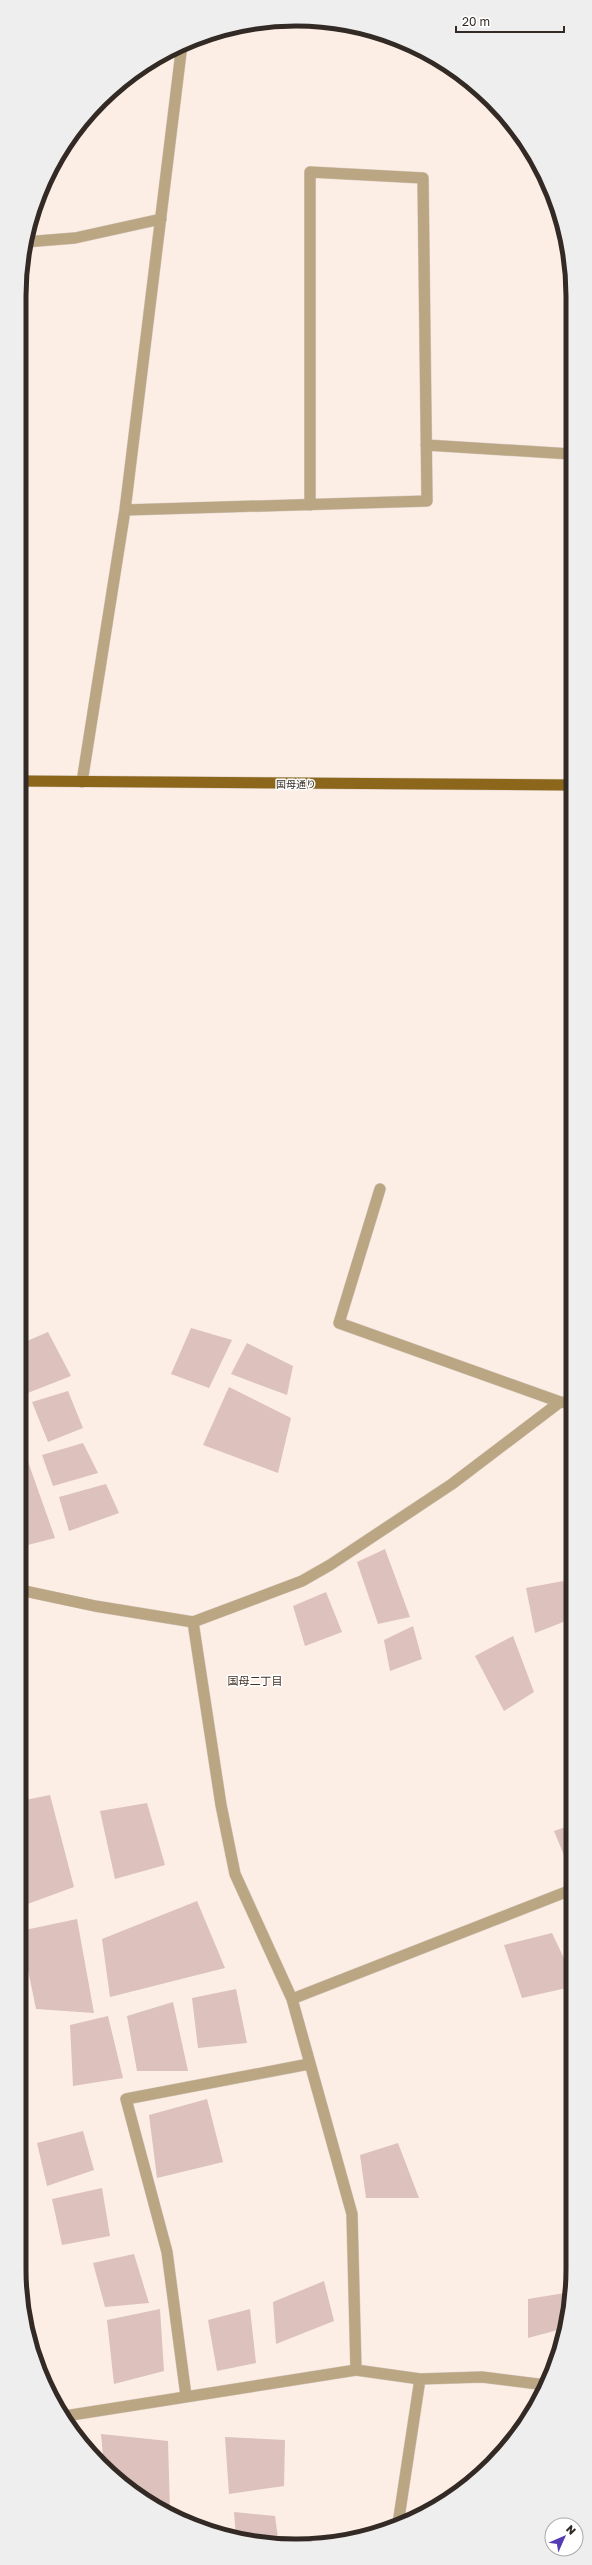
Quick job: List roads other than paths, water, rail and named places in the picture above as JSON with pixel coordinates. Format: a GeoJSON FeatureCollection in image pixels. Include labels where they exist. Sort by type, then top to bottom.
{"type":"FeatureCollection","features":[{"type":"Feature","properties":{"kind":"main road","name":"国母通り"},"geometry":{"type":"LineString","coordinates":[[26,781],[566,785]]}},
{"type":"Feature","properties":{"kind":"street"},"geometry":{"type":"LineString","coordinates":[[82,782],[125,510],[181,52]]}},
{"type":"Feature","properties":{"kind":"street"},"geometry":{"type":"LineString","coordinates":[[125,510],[310,505],[427,501],[424,178],[310,172],[310,505]]}},
{"type":"Feature","properties":{"kind":"street"},"geometry":{"type":"LineString","coordinates":[[31,242],[75,238],[161,219]]}},
{"type":"Feature","properties":{"kind":"street"},"geometry":{"type":"LineString","coordinates":[[426,445],[566,454]]}},
{"type":"Feature","properties":{"kind":"street"},"geometry":{"type":"LineString","coordinates":[[380,1189],[339,1323],[565,1402]]}},
{"type":"Feature","properties":{"kind":"street"},"geometry":{"type":"LineString","coordinates":[[26,1591],[95,1606],[193,1622],[302,1581],[330,1565],[452,1484],[565,1402]]}},
{"type":"Feature","properties":{"kind":"street"},"geometry":{"type":"LineString","coordinates":[[193,1622],[221,1806],[236,1874],[292,1999],[352,2214],[356,2370]]}},
{"type":"Feature","properties":{"kind":"street"},"geometry":{"type":"LineString","coordinates":[[292,1999],[566,1892]]}},
{"type":"Feature","properties":{"kind":"street"},"geometry":{"type":"LineString","coordinates":[[186,2396],[167,2252],[126,2099],[309,2064]]}},
{"type":"Feature","properties":{"kind":"street"},"geometry":{"type":"LineString","coordinates":[[70,2415],[356,2370],[420,2379],[482,2376],[540,2384]]}},
{"type":"Feature","properties":{"kind":"street"},"geometry":{"type":"LineString","coordinates":[[399,2518],[420,2379]]}},
{"type":"Feature","properties":{"kind":"district","name":"国母二丁目"},"geometry":{"type":"Point","coordinates":[255,1680]}}]}
